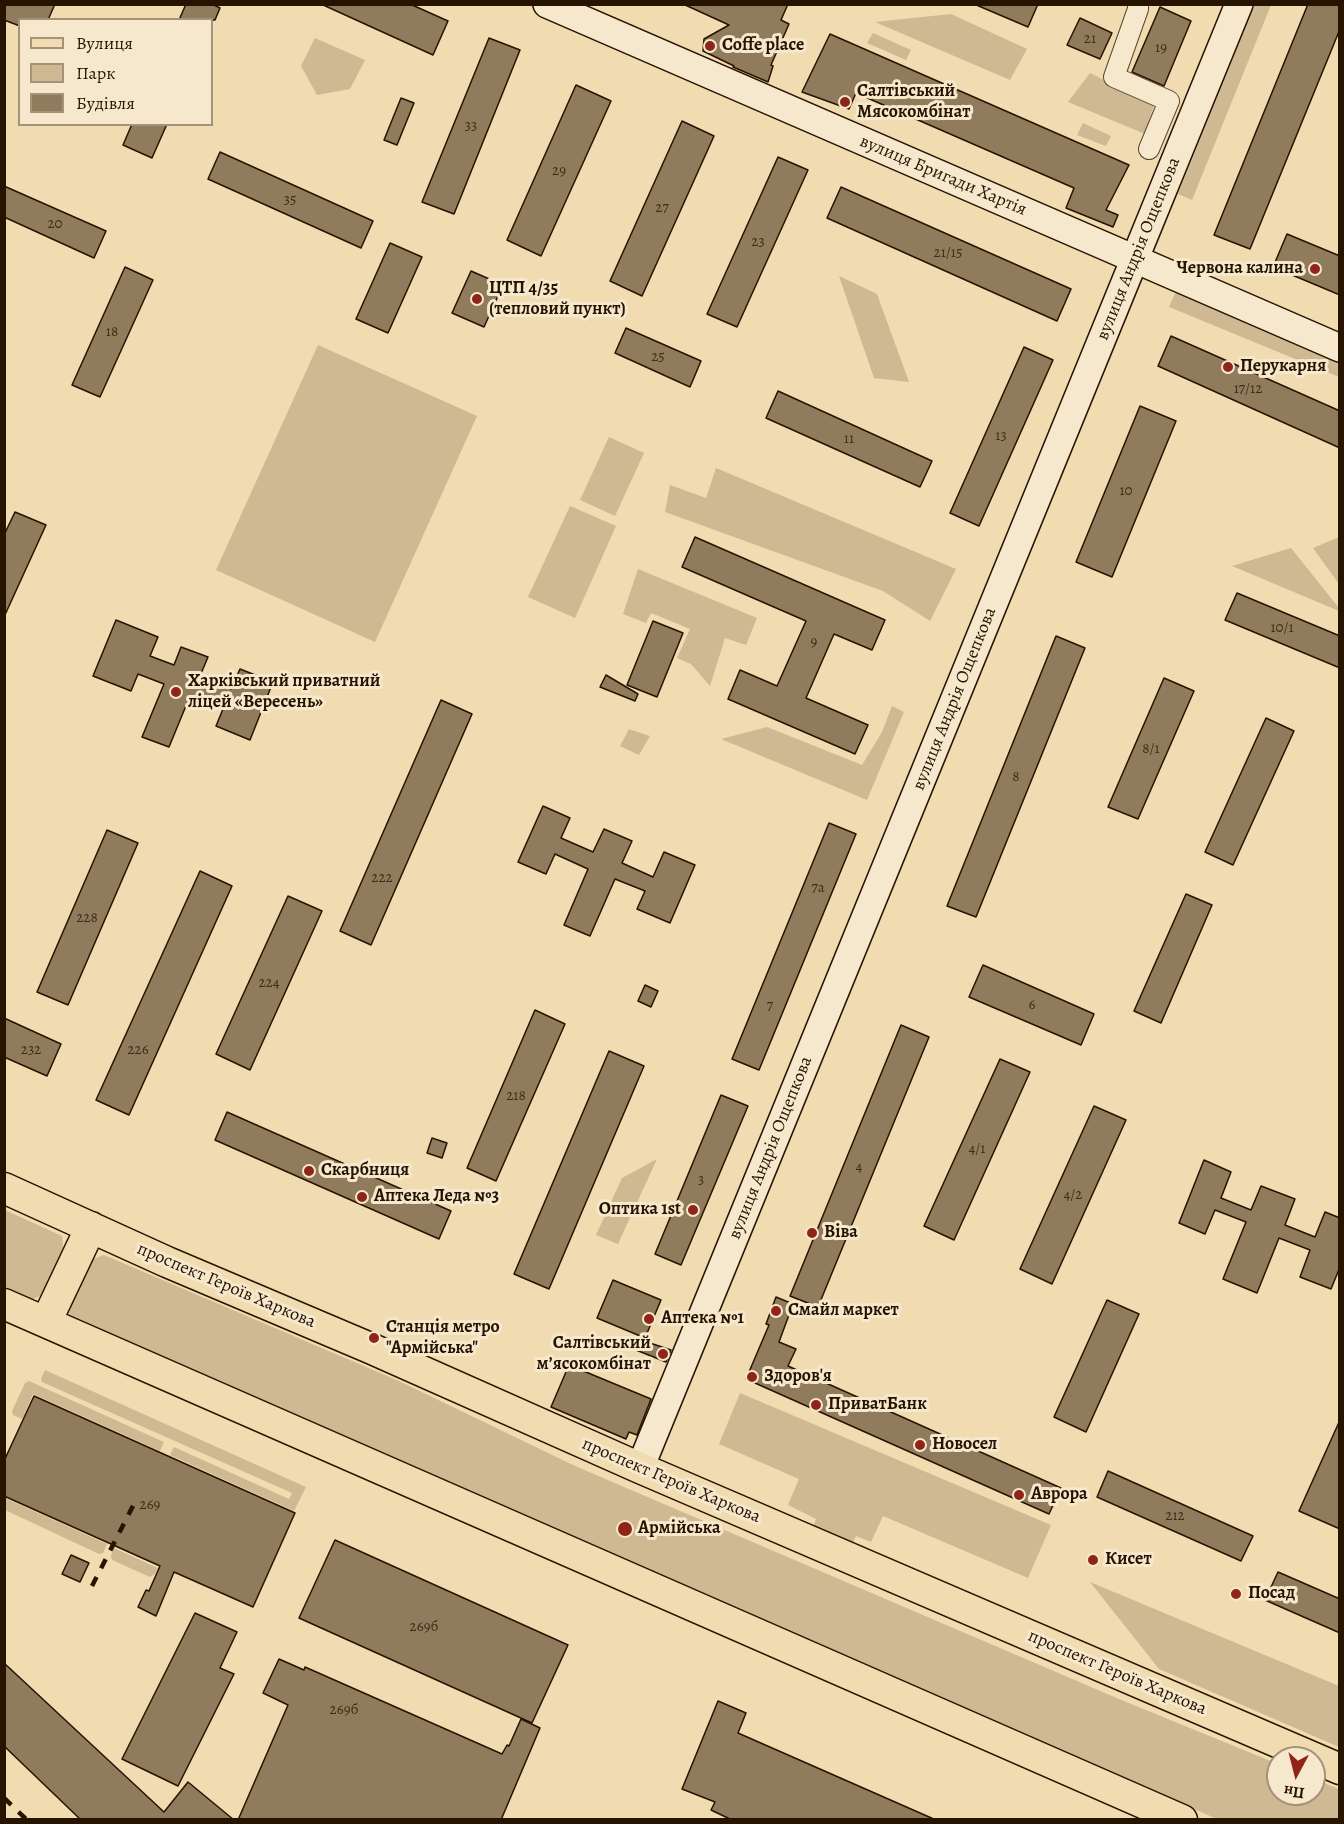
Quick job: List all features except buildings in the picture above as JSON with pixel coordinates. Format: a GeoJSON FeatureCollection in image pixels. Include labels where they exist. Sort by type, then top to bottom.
{"type":"FeatureCollection","features":[{"type":"Feature","properties":{"kind":"main road","name":"проспект Героїв Харкова"},"geometry":{"type":"LineString","coordinates":[[4,1188],[640,1468],[1340,1769]]}},
{"type":"Feature","properties":{"kind":"main road"},"geometry":{"type":"LineString","coordinates":[[46,1322],[91,1227]]}},
{"type":"Feature","properties":{"kind":"main road"},"geometry":{"type":"LineString","coordinates":[[4,1304],[1182,1820]]}},
{"type":"Feature","properties":{"kind":"street","name":"вулиця Бригади Хартія"},"geometry":{"type":"LineString","coordinates":[[547,4],[1340,348]]}},
{"type":"Feature","properties":{"kind":"street"},"geometry":{"type":"LineString","coordinates":[[1138,4],[1114,77],[1169,101],[1149,149]]}},
{"type":"Feature","properties":{"kind":"street","name":"вулиця Андрія Ощепкова"},"geometry":{"type":"LineString","coordinates":[[640,1468],[1239,4]]}},
{"type":"Feature","properties":{"kind":"green space"},"geometry":{"type":"Polygon","coordinates":[[[1255,5],[1271,5],[1192,200],[1178,194],[1255,5]]]}},
{"type":"Feature","properties":{"kind":"green space"},"geometry":{"type":"Polygon","coordinates":[[[951,14],[1027,49],[1010,80],[875,22],[951,14]]]}},
{"type":"Feature","properties":{"kind":"green space"},"geometry":{"type":"Polygon","coordinates":[[[873,33],[911,50],[906,60],[867,43],[873,33]]]}},
{"type":"Feature","properties":{"kind":"green space"},"geometry":{"type":"Polygon","coordinates":[[[315,38],[365,60],[350,89],[317,95],[301,66],[315,38]]]}},
{"type":"Feature","properties":{"kind":"green space"},"geometry":{"type":"Polygon","coordinates":[[[1090,73],[1154,105],[1145,134],[1068,102],[1090,73]]]}},
{"type":"Feature","properties":{"kind":"green space"},"geometry":{"type":"Polygon","coordinates":[[[1083,123],[1111,136],[1106,146],[1077,135],[1083,123]]]}},
{"type":"Feature","properties":{"kind":"green space"},"geometry":{"type":"Polygon","coordinates":[[[839,276],[877,294],[909,382],[874,378],[839,276]]]}},
{"type":"Feature","properties":{"kind":"green space"},"geometry":{"type":"Polygon","coordinates":[[[1177,289],[1339,355],[1339,377],[1169,307],[1177,289]]]}},
{"type":"Feature","properties":{"kind":"green space"},"geometry":{"type":"Polygon","coordinates":[[[318,345],[477,416],[375,642],[216,570],[318,345]]]}},
{"type":"Feature","properties":{"kind":"green space"},"geometry":{"type":"Polygon","coordinates":[[[609,437],[644,453],[615,516],[580,500],[609,437]]]}},
{"type":"Feature","properties":{"kind":"green space"},"geometry":{"type":"Polygon","coordinates":[[[716,468],[956,569],[930,621],[883,591],[665,512],[670,485],[706,498],[716,468]]]}},
{"type":"Feature","properties":{"kind":"green space"},"geometry":{"type":"Polygon","coordinates":[[[570,506],[616,526],[575,618],[528,597],[570,506]]]}},
{"type":"Feature","properties":{"kind":"green space"},"geometry":{"type":"Polygon","coordinates":[[[1339,537],[1339,584],[1313,548],[1339,537]]]}},
{"type":"Feature","properties":{"kind":"green space"},"geometry":{"type":"Polygon","coordinates":[[[1291,548],[1339,608],[1339,611],[1232,566],[1291,548]]]}},
{"type":"Feature","properties":{"kind":"green space"},"geometry":{"type":"Polygon","coordinates":[[[638,569],[757,618],[746,645],[725,638],[710,686],[691,664],[677,658],[690,629],[651,613],[646,623],[623,614],[638,569]]]}},
{"type":"Feature","properties":{"kind":"green space"},"geometry":{"type":"Polygon","coordinates":[[[892,706],[904,712],[867,800],[721,739],[767,727],[862,765],[882,732],[892,706]]]}},
{"type":"Feature","properties":{"kind":"green space"},"geometry":{"type":"Polygon","coordinates":[[[629,729],[650,736],[639,755],[620,746],[629,729]]]}},
{"type":"Feature","properties":{"kind":"green space"},"geometry":{"type":"Polygon","coordinates":[[[657,1159],[618,1244],[596,1235],[622,1178],[657,1159]]]}},
{"type":"Feature","properties":{"kind":"green space"},"geometry":{"type":"Polygon","coordinates":[[[5,1210],[62,1236],[63,1248],[40,1296],[26,1302],[5,1292],[5,1210]]]}},
{"type":"Feature","properties":{"kind":"green space"},"geometry":{"type":"Polygon","coordinates":[[[104,1255],[399,1381],[575,1466],[1119,1699],[1266,1759],[1266,1806],[1326,1806],[1326,1784],[1339,1789],[1339,1819],[1217,1819],[71,1322],[68,1309],[93,1259],[104,1255]]]}},
{"type":"Feature","properties":{"kind":"green space"},"geometry":{"type":"Polygon","coordinates":[[[45,1370],[306,1487],[294,1511],[170,1455],[174,1447],[289,1499],[292,1493],[42,1382],[45,1370]]]}},
{"type":"Feature","properties":{"kind":"green space"},"geometry":{"type":"Polygon","coordinates":[[[29,1381],[164,1442],[160,1451],[33,1394],[22,1419],[13,1415],[12,1411],[25,1383],[29,1381]]]}},
{"type":"Feature","properties":{"kind":"green space"},"geometry":{"type":"Polygon","coordinates":[[[740,1393],[1051,1525],[1028,1578],[883,1516],[871,1542],[856,1536],[852,1544],[813,1527],[816,1519],[788,1505],[799,1479],[719,1444],[740,1393]]]}},
{"type":"Feature","properties":{"kind":"green space"},"geometry":{"type":"Polygon","coordinates":[[[5,1498],[107,1544],[103,1553],[99,1554],[5,1510],[5,1498]]]}},
{"type":"Feature","properties":{"kind":"green space"},"geometry":{"type":"Polygon","coordinates":[[[114,1548],[158,1568],[155,1574],[150,1577],[112,1560],[114,1548]]]}},
{"type":"Feature","properties":{"kind":"green space"},"geometry":{"type":"Polygon","coordinates":[[[1090,1582],[1339,1686],[1339,1747],[1159,1669],[1090,1582]]]}},
{"type":"Feature","properties":{"kind":"railway"},"geometry":{"type":"LineString","coordinates":[[92,1586],[135,1502]]}},
{"type":"Feature","properties":{"kind":"railway"},"geometry":{"type":"LineString","coordinates":[[4,1798],[27,1820]]}},
{"type":"Feature","properties":{"kind":"place","name":"Coffe place"},"geometry":{"type":"Point","coordinates":[710,46]}},
{"type":"Feature","properties":{"kind":"place","name":"Салтівський Мясокомбінат"},"geometry":{"type":"Point","coordinates":[845,102]}},
{"type":"Feature","properties":{"kind":"place","name":"Червона калина"},"geometry":{"type":"Point","coordinates":[1315,269]}},
{"type":"Feature","properties":{"kind":"place","name":"ЦТП 4/35 (тепловий пункт)"},"geometry":{"type":"Point","coordinates":[477,299]}},
{"type":"Feature","properties":{"kind":"place","name":"Перукарня"},"geometry":{"type":"Point","coordinates":[1228,367]}},
{"type":"Feature","properties":{"kind":"place","name":"Харківський приватний ліцей «Вересень»"},"geometry":{"type":"Point","coordinates":[176,692]}},
{"type":"Feature","properties":{"kind":"place","name":"Скарбниця"},"geometry":{"type":"Point","coordinates":[309,1171]}},
{"type":"Feature","properties":{"kind":"place","name":"Аптека Леда №3"},"geometry":{"type":"Point","coordinates":[362,1197]}},
{"type":"Feature","properties":{"kind":"place","name":"Оптика 1st"},"geometry":{"type":"Point","coordinates":[693,1210]}},
{"type":"Feature","properties":{"kind":"place","name":"Віва"},"geometry":{"type":"Point","coordinates":[812,1233]}},
{"type":"Feature","properties":{"kind":"place","name":"Смайл маркет"},"geometry":{"type":"Point","coordinates":[776,1311]}},
{"type":"Feature","properties":{"kind":"place","name":"Аптека №1"},"geometry":{"type":"Point","coordinates":[649,1319]}},
{"type":"Feature","properties":{"kind":"place","name":"Станція метро \"Армійська\""},"geometry":{"type":"Point","coordinates":[374,1338]}},
{"type":"Feature","properties":{"kind":"place","name":"Салтівський мʼясокомбінат"},"geometry":{"type":"Point","coordinates":[663,1354]}},
{"type":"Feature","properties":{"kind":"place","name":"Здоров'я"},"geometry":{"type":"Point","coordinates":[752,1377]}},
{"type":"Feature","properties":{"kind":"place","name":"ПриватБанк"},"geometry":{"type":"Point","coordinates":[816,1405]}},
{"type":"Feature","properties":{"kind":"place","name":"Новосел"},"geometry":{"type":"Point","coordinates":[920,1445]}},
{"type":"Feature","properties":{"kind":"place","name":"Аврора"},"geometry":{"type":"Point","coordinates":[1019,1495]}},
{"type":"Feature","properties":{"kind":"place","name":"Армійська"},"geometry":{"type":"Point","coordinates":[625,1529]}},
{"type":"Feature","properties":{"kind":"place","name":"Кисет"},"geometry":{"type":"Point","coordinates":[1093,1560]}},
{"type":"Feature","properties":{"kind":"place","name":"Посад"},"geometry":{"type":"Point","coordinates":[1236,1594]}}]}
